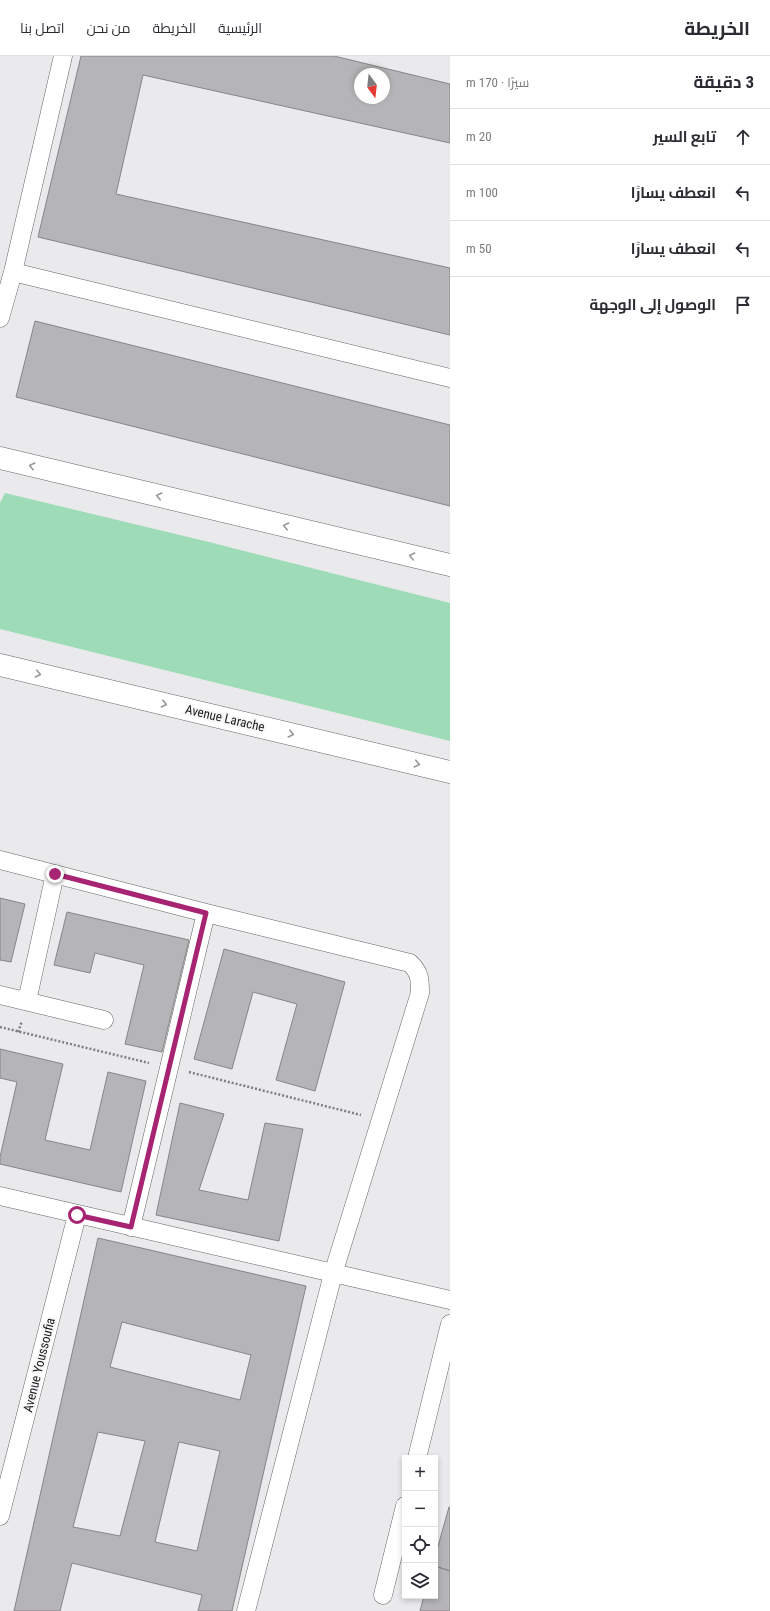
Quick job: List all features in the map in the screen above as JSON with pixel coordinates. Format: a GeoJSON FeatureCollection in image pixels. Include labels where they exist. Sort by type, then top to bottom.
{"type":"FeatureCollection","features":[{"type":"Feature","properties":{"kind":"main road"},"geometry":{"type":"LineString","coordinates":[[0,458],[450,565]]}},
{"type":"Feature","properties":{"kind":"main road","name":"Avenue Larache"},"geometry":{"type":"LineString","coordinates":[[0,664],[450,772]]}},
{"type":"Feature","properties":{"kind":"street"},"geometry":{"type":"LineString","coordinates":[[0,318],[14,272],[63,56]]}},
{"type":"Feature","properties":{"kind":"street"},"geometry":{"type":"LineString","coordinates":[[14,272],[450,378]]}},
{"type":"Feature","properties":{"kind":"street"},"geometry":{"type":"LineString","coordinates":[[0,860],[206,913],[410,963],[417,970],[420,979],[420,993],[333,1274],[246,1611]]}},
{"type":"Feature","properties":{"kind":"street"},"geometry":{"type":"LineString","coordinates":[[27,1001],[55,874]]}},
{"type":"Feature","properties":{"kind":"street"},"geometry":{"type":"LineString","coordinates":[[131,1227],[206,913]]}},
{"type":"Feature","properties":{"kind":"street"},"geometry":{"type":"LineString","coordinates":[[0,995],[104,1020]]}},
{"type":"Feature","properties":{"kind":"street"},"geometry":{"type":"LineString","coordinates":[[0,1196],[450,1300]]}},
{"type":"Feature","properties":{"kind":"street","name":"Avenue Youssoufia"},"geometry":{"type":"LineString","coordinates":[[0,1516],[77,1215]]}},
{"type":"Feature","properties":{"kind":"street"},"geometry":{"type":"LineString","coordinates":[[418,1455],[450,1324]]}},
{"type":"Feature","properties":{"kind":"street"},"geometry":{"type":"LineString","coordinates":[[383,1595],[402,1518]]}},
{"type":"Feature","properties":{"kind":"green space"},"geometry":{"type":"Polygon","coordinates":[[[5,493],[209,542],[450,603],[450,741],[0,629],[0,503],[5,493]]]}},
{"type":"Feature","properties":{"kind":"building"},"geometry":{"type":"Polygon","coordinates":[[[81,56],[334,56],[384,68],[354,68],[354,104],[390,104],[390,70],[450,84],[450,143],[143,75],[116,194],[450,268],[450,335],[38,237],[81,56]]]}},
{"type":"Feature","properties":{"kind":"building"},"geometry":{"type":"Polygon","coordinates":[[[35,321],[450,425],[450,506],[16,397],[35,321]]]}},
{"type":"Feature","properties":{"kind":"building"},"geometry":{"type":"Polygon","coordinates":[[[0,898],[25,904],[11,962],[0,960],[0,898]]]}},
{"type":"Feature","properties":{"kind":"building"},"geometry":{"type":"Polygon","coordinates":[[[67,912],[189,940],[162,1052],[125,1044],[144,965],[95,953],[90,973],[54,965],[67,912]]]}},
{"type":"Feature","properties":{"kind":"building"},"geometry":{"type":"Polygon","coordinates":[[[224,949],[345,982],[315,1091],[276,1080],[297,1004],[253,992],[232,1069],[194,1059],[224,949]]]}},
{"type":"Feature","properties":{"kind":"building"},"geometry":{"type":"Polygon","coordinates":[[[0,1049],[63,1064],[45,1140],[90,1150],[108,1072],[146,1081],[121,1192],[0,1164],[0,1157],[17,1082],[0,1078],[0,1049]]]}},
{"type":"Feature","properties":{"kind":"building"},"geometry":{"type":"Polygon","coordinates":[[[180,1103],[224,1114],[199,1190],[248,1200],[265,1123],[303,1129],[279,1241],[156,1215],[180,1103]]]}},
{"type":"Feature","properties":{"kind":"building"},"geometry":{"type":"Polygon","coordinates":[[[98,1238],[306,1286],[232,1611],[198,1611],[202,1595],[72,1563],[60,1611],[14,1611],[98,1238]],[[122,1322],[110,1367],[240,1400],[251,1355],[122,1322]],[[98,1432],[73,1527],[120,1536],[145,1441],[98,1432]],[[179,1442],[155,1542],[197,1551],[220,1451],[179,1442]]]}},
{"type":"Feature","properties":{"kind":"building"},"geometry":{"type":"Polygon","coordinates":[[[450,1507],[450,1571],[438,1567],[438,1546],[450,1507]]]}},
{"type":"Feature","properties":{"kind":"building"},"geometry":{"type":"Polygon","coordinates":[[[438,1567],[450,1571],[450,1611],[420,1611],[423,1599],[438,1599],[438,1567]]]}},
{"type":"Feature","properties":{"kind":"route"},"geometry":{"type":"LineString","coordinates":[[55,874],[206,913],[131,1227],[77,1215]]}}]}
